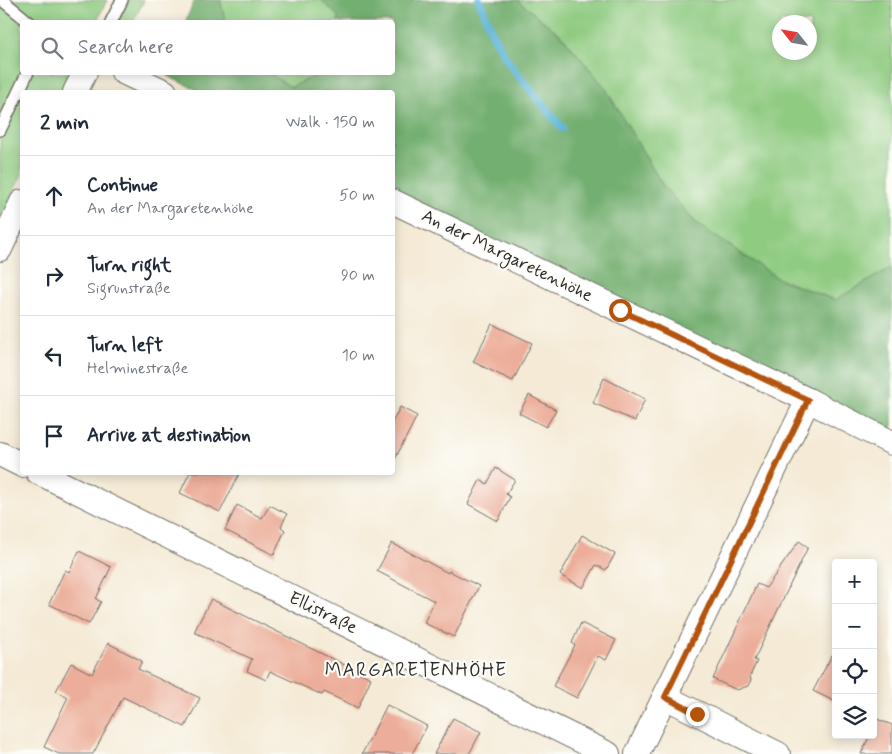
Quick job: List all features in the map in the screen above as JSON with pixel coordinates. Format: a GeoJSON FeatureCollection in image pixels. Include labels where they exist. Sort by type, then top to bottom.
{"type":"FeatureCollection","features":[{"type":"Feature","properties":{"kind":"street"},"geometry":{"type":"LineString","coordinates":[[76,90],[84,75]]}},
{"type":"Feature","properties":{"kind":"street"},"geometry":{"type":"LineString","coordinates":[[129,75],[161,90]]}},
{"type":"Feature","properties":{"kind":"street","name":"An der Margaretenhöhe"},"geometry":{"type":"LineString","coordinates":[[395,203],[808,400],[892,443]]}},
{"type":"Feature","properties":{"kind":"street"},"geometry":{"type":"LineString","coordinates":[[0,249],[20,206]]}},
{"type":"Feature","properties":{"kind":"street"},"geometry":{"type":"LineString","coordinates":[[637,754],[808,400]]}},
{"type":"Feature","properties":{"kind":"street"},"geometry":{"type":"LineString","coordinates":[[0,454],[20,464]]}},
{"type":"Feature","properties":{"kind":"street","name":"Ellistraße"},"geometry":{"type":"LineString","coordinates":[[44,475],[608,754]]}},
{"type":"Feature","properties":{"kind":"street"},"geometry":{"type":"LineString","coordinates":[[665,697],[778,754]]}},
{"type":"Feature","properties":{"kind":"lane"},"geometry":{"type":"LineString","coordinates":[[2,0],[27,20]]}},
{"type":"Feature","properties":{"kind":"lane"},"geometry":{"type":"LineString","coordinates":[[112,20],[122,0]]}},
{"type":"Feature","properties":{"kind":"lane"},"geometry":{"type":"LineString","coordinates":[[0,130],[27,75]]}},
{"type":"Feature","properties":{"kind":"green space"},"geometry":{"type":"Polygon","coordinates":[[[0,0],[107,0],[97,20],[20,20],[20,75],[71,75],[63,90],[20,90],[20,178],[0,220],[0,0]]]}},
{"type":"Feature","properties":{"kind":"green space"},"geometry":{"type":"Polygon","coordinates":[[[129,0],[144,0],[134,20],[118,20],[129,0]]]}},
{"type":"Feature","properties":{"kind":"green space"},"geometry":{"type":"Polygon","coordinates":[[[195,0],[220,0],[226,20],[186,20],[195,0]]]}},
{"type":"Feature","properties":{"kind":"green space"},"geometry":{"type":"Polygon","coordinates":[[[220,0],[321,0],[338,16],[338,20],[225,19],[220,0]]]}},
{"type":"Feature","properties":{"kind":"green space"},"geometry":{"type":"Polygon","coordinates":[[[321,0],[517,0],[562,36],[604,86],[663,186],[696,223],[779,279],[835,300],[892,267],[892,434],[395,196],[395,90],[198,90],[168,75],[271,75],[291,87],[318,75],[395,75],[395,20],[338,20],[338,16],[321,0]]]}},
{"type":"Feature","properties":{"kind":"green space"},"geometry":{"type":"Polygon","coordinates":[[[517,0],[892,0],[892,267],[835,300],[779,279],[696,223],[663,186],[604,86],[562,36],[517,0]]]}},
{"type":"Feature","properties":{"kind":"green space"},"geometry":{"type":"Polygon","coordinates":[[[271,75],[318,75],[291,87],[271,75]]]}},
{"type":"Feature","properties":{"kind":"building"},"geometry":{"type":"Polygon","coordinates":[[[492,324],[532,343],[513,381],[473,362],[492,324]]]}},
{"type":"Feature","properties":{"kind":"building"},"geometry":{"type":"Polygon","coordinates":[[[604,378],[645,399],[635,421],[593,403],[604,378]]]}},
{"type":"Feature","properties":{"kind":"building"},"geometry":{"type":"Polygon","coordinates":[[[529,395],[556,410],[546,427],[519,413],[529,395]]]}},
{"type":"Feature","properties":{"kind":"building"},"geometry":{"type":"Polygon","coordinates":[[[400,407],[417,416],[395,459],[395,417],[400,407]]]}},
{"type":"Feature","properties":{"kind":"building"},"geometry":{"type":"Polygon","coordinates":[[[496,468],[515,480],[506,494],[510,497],[498,521],[468,504],[480,480],[487,484],[496,468]]]}},
{"type":"Feature","properties":{"kind":"building"},"geometry":{"type":"Polygon","coordinates":[[[189,475],[238,475],[220,512],[180,493],[189,475]]]}},
{"type":"Feature","properties":{"kind":"building"},"geometry":{"type":"Polygon","coordinates":[[[237,505],[262,518],[270,505],[287,514],[281,527],[285,530],[274,555],[225,530],[237,505]]]}},
{"type":"Feature","properties":{"kind":"building"},"geometry":{"type":"Polygon","coordinates":[[[582,535],[615,554],[606,570],[596,565],[583,588],[560,575],[582,535]]]}},
{"type":"Feature","properties":{"kind":"building"},"geometry":{"type":"Polygon","coordinates":[[[799,541],[808,547],[754,660],[757,661],[750,676],[751,680],[748,686],[737,690],[713,679],[757,584],[766,588],[799,541]]]}},
{"type":"Feature","properties":{"kind":"building"},"geometry":{"type":"Polygon","coordinates":[[[392,543],[448,573],[449,571],[479,586],[454,637],[424,623],[434,601],[377,571],[392,543]]]}},
{"type":"Feature","properties":{"kind":"building"},"geometry":{"type":"Polygon","coordinates":[[[79,551],[111,567],[96,599],[101,602],[89,624],[49,604],[65,570],[69,572],[79,551]]]}},
{"type":"Feature","properties":{"kind":"building"},"geometry":{"type":"Polygon","coordinates":[[[211,599],[371,678],[358,708],[324,692],[322,695],[270,671],[266,680],[247,671],[252,659],[194,632],[211,599]]]}},
{"type":"Feature","properties":{"kind":"building"},"geometry":{"type":"Polygon","coordinates":[[[581,623],[616,640],[606,660],[598,656],[577,698],[553,686],[575,645],[572,643],[581,623]]]}},
{"type":"Feature","properties":{"kind":"building"},"geometry":{"type":"Polygon","coordinates":[[[108,643],[142,661],[138,669],[200,698],[185,727],[123,697],[93,754],[59,754],[44,747],[68,697],[56,691],[71,663],[92,674],[108,643]]]}},
{"type":"Feature","properties":{"kind":"building"},"geometry":{"type":"Polygon","coordinates":[[[832,655],[832,700],[813,691],[832,655]]]}},
{"type":"Feature","properties":{"kind":"building"},"geometry":{"type":"Polygon","coordinates":[[[387,705],[427,726],[412,754],[362,754],[387,705]]]}},
{"type":"Feature","properties":{"kind":"building"},"geometry":{"type":"Polygon","coordinates":[[[453,718],[481,732],[469,754],[434,754],[453,718]]]}},
{"type":"Feature","properties":{"kind":"building"},"geometry":{"type":"Polygon","coordinates":[[[877,719],[892,725],[892,754],[861,754],[868,739],[877,739],[877,719]]]}},
{"type":"Feature","properties":{"kind":"waterway"},"geometry":{"type":"LineString","coordinates":[[479,0],[493,35],[510,65],[562,128]]}},
{"type":"Feature","properties":{"kind":"district","name":"MARGARETENHÖHE"},"geometry":{"type":"Point","coordinates":[416,670]}},
{"type":"Feature","properties":{"kind":"route"},"geometry":{"type":"LineString","coordinates":[[620,310],[808,400],[665,697],[697,714]]}}]}
